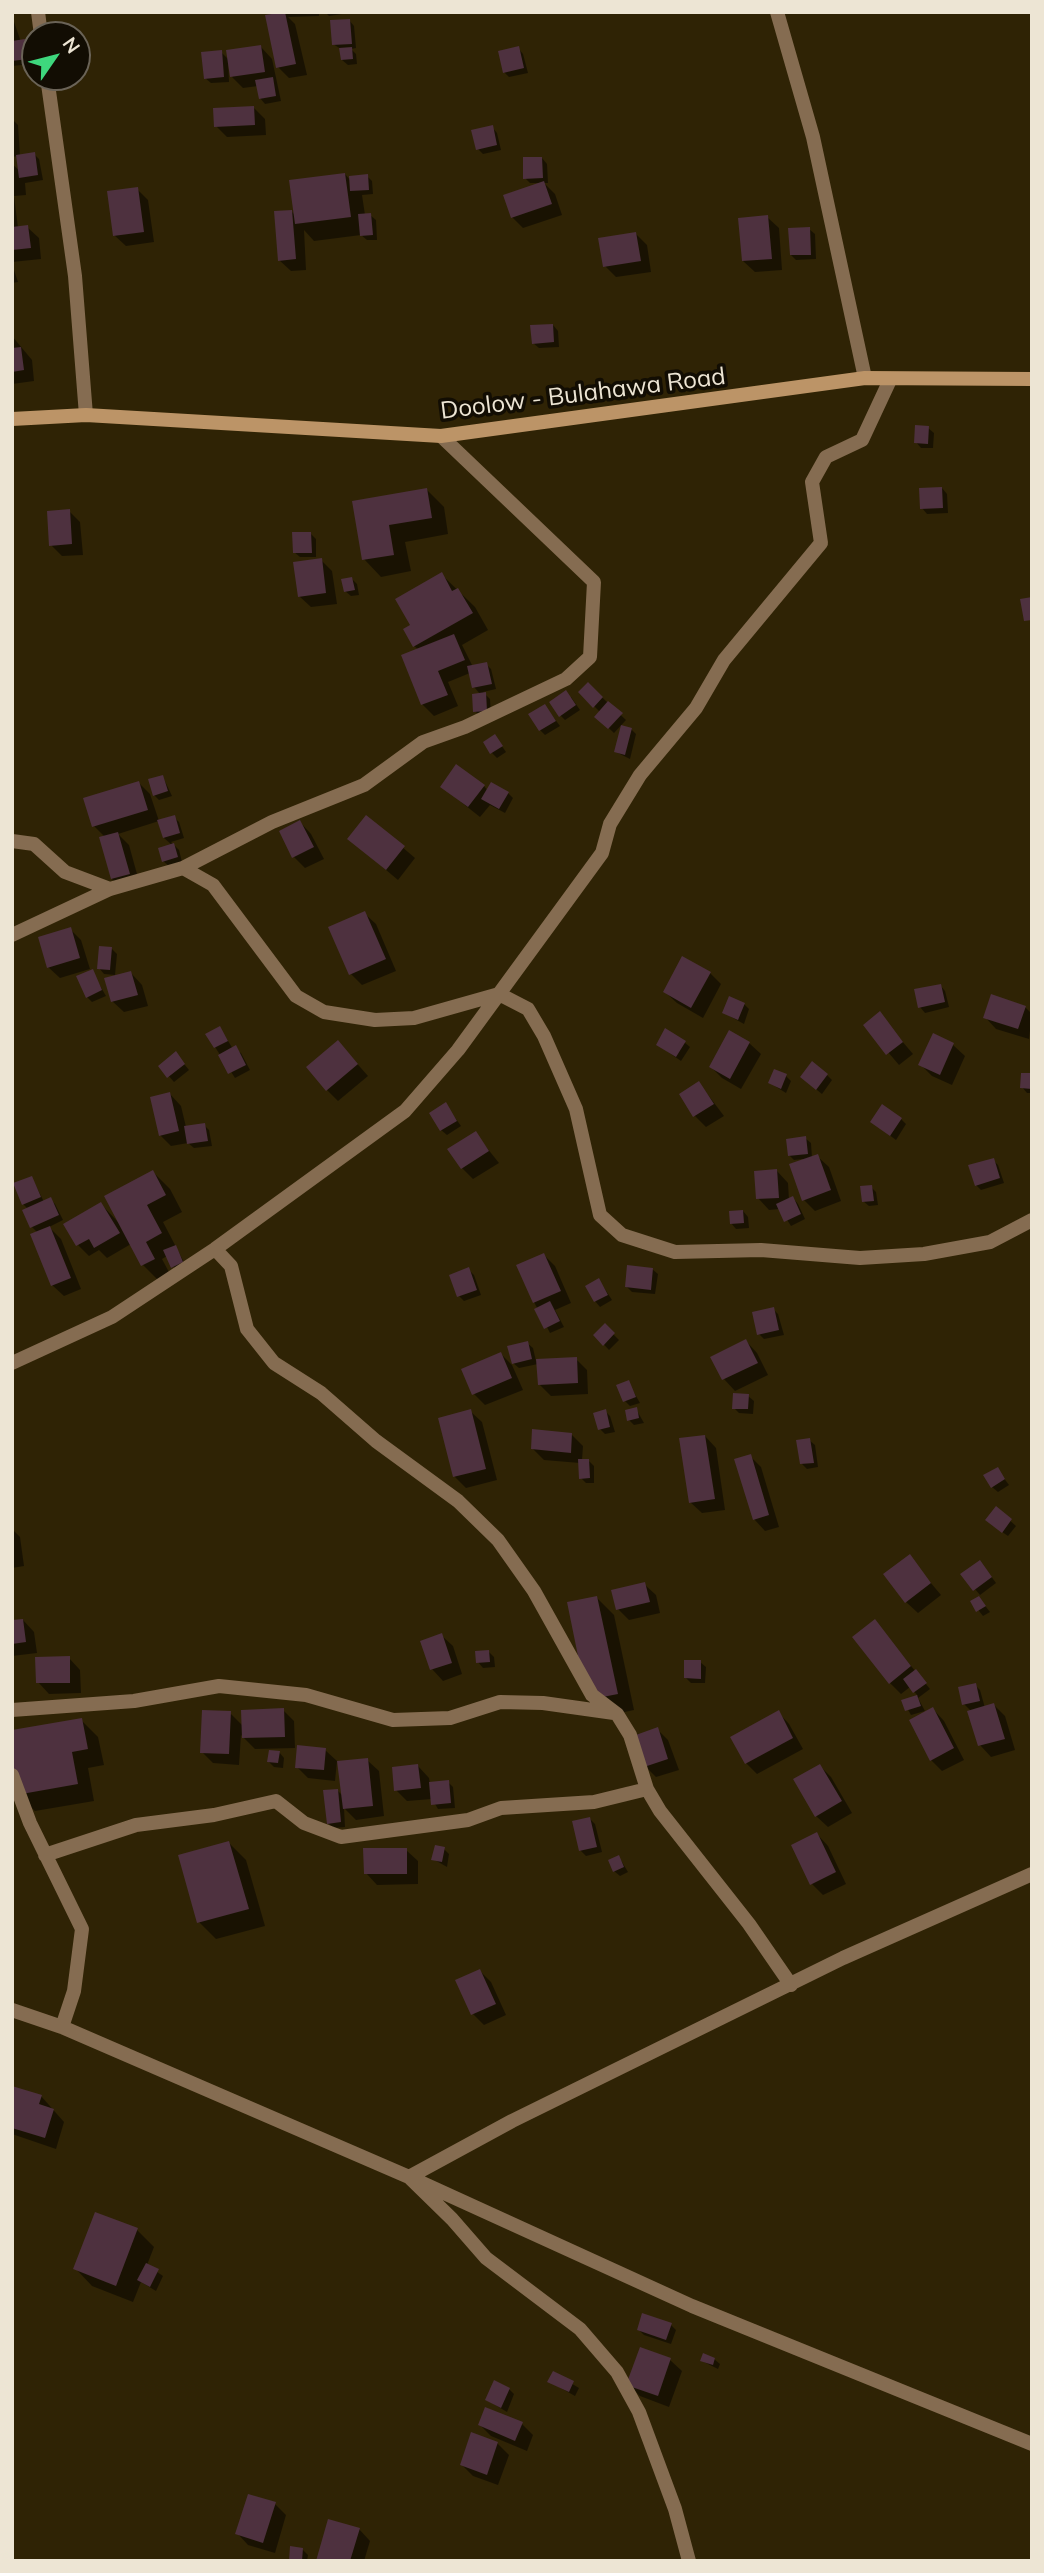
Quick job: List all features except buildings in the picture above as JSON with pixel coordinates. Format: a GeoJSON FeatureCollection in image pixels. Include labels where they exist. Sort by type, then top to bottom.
{"type":"FeatureCollection","features":[{"type":"Feature","properties":{"kind":"main road","name":"Doolow - Bulahawa Road"},"geometry":{"type":"LineString","coordinates":[[12,419],[86,415],[441,436],[865,378],[1032,379]]}},
{"type":"Feature","properties":{"kind":"street"},"geometry":{"type":"LineString","coordinates":[[777,12],[813,137],[865,378]]}},
{"type":"Feature","properties":{"kind":"street"},"geometry":{"type":"LineString","coordinates":[[49,91],[75,276],[86,415]]}},
{"type":"Feature","properties":{"kind":"street"},"geometry":{"type":"LineString","coordinates":[[12,1363],[112,1317],[215,1249],[405,1111],[458,1050],[602,853],[610,824],[640,775],[696,708],[724,660],[821,543],[812,482],[825,457],[862,440],[890,380]]}},
{"type":"Feature","properties":{"kind":"street"},"geometry":{"type":"LineString","coordinates":[[12,935],[110,889],[183,867],[272,822],[364,785],[423,742],[465,727],[566,679],[590,657],[594,582],[441,436]]}},
{"type":"Feature","properties":{"kind":"street"},"geometry":{"type":"LineString","coordinates":[[12,841],[34,844],[65,872],[110,889]]}},
{"type":"Feature","properties":{"kind":"street"},"geometry":{"type":"LineString","coordinates":[[183,867],[213,885],[296,996],[324,1012],[375,1020],[414,1018],[499,994],[528,1009],[544,1036],[576,1109],[600,1215],[622,1235],[675,1252],[761,1250],[860,1258],[924,1254],[990,1242],[1032,1220]]}},
{"type":"Feature","properties":{"kind":"street"},"geometry":{"type":"LineString","coordinates":[[215,1249],[231,1266],[247,1329],[274,1363],[321,1393],[376,1441],[458,1501],[498,1540],[534,1591],[592,1695],[617,1714],[631,1735],[647,1789],[791,1985]]}},
{"type":"Feature","properties":{"kind":"street"},"geometry":{"type":"LineString","coordinates":[[12,1710],[135,1700],[219,1686],[306,1695],[393,1720],[450,1718],[500,1703],[543,1703],[617,1714]]}},
{"type":"Feature","properties":{"kind":"street"},"geometry":{"type":"LineString","coordinates":[[12,1775],[45,1855],[82,1929],[74,1991],[62,2027]]}},
{"type":"Feature","properties":{"kind":"street"},"geometry":{"type":"LineString","coordinates":[[45,1855],[136,1825],[214,1815],[276,1801],[304,1823],[341,1837],[468,1820],[501,1808],[594,1802],[647,1789]]}},
{"type":"Feature","properties":{"kind":"street"},"geometry":{"type":"LineString","coordinates":[[410,2177],[512,2121],[791,1985],[970,1899],[1032,1874]]}},
{"type":"Feature","properties":{"kind":"street"},"geometry":{"type":"LineString","coordinates":[[12,2010],[62,2027],[410,2177],[692,2306],[1032,2445]]}},
{"type":"Feature","properties":{"kind":"street"},"geometry":{"type":"LineString","coordinates":[[410,2177],[486,2258],[580,2329],[617,2372],[639,2412],[675,2509],[689,2561]]}}]}
